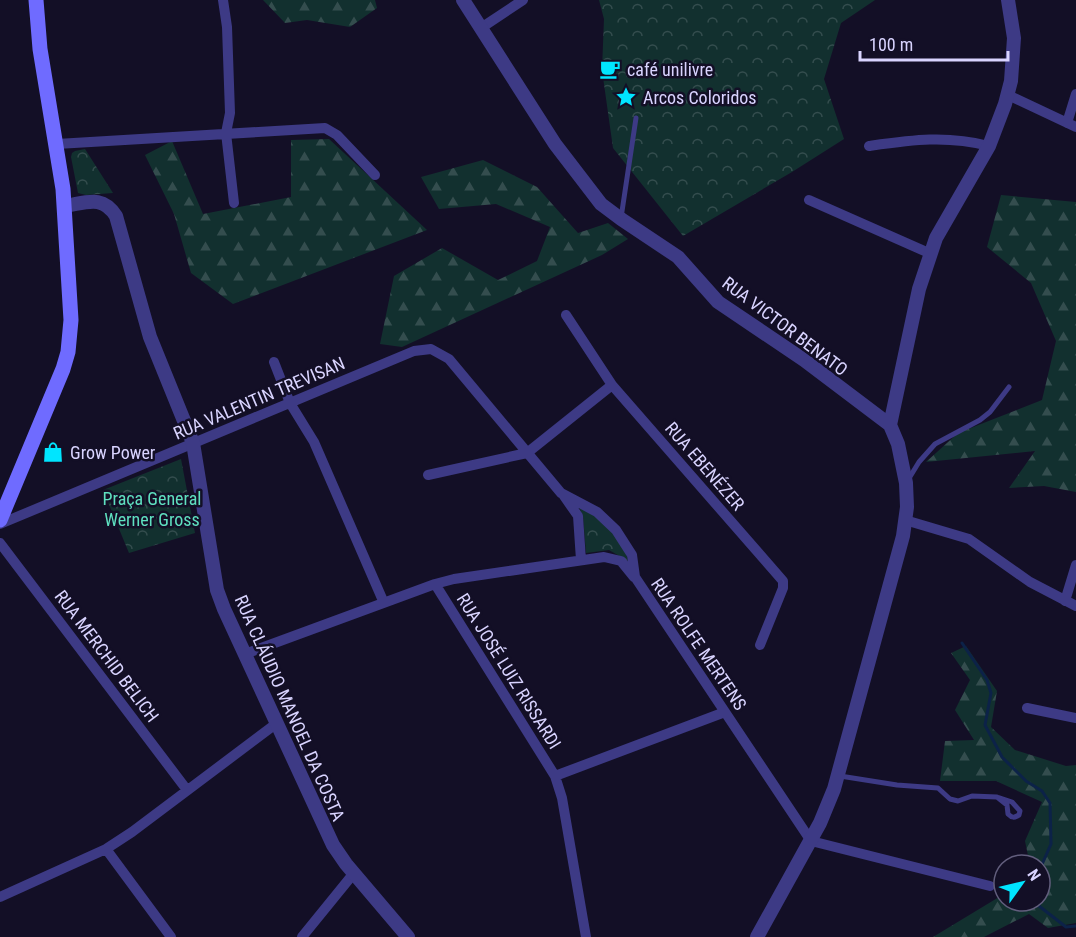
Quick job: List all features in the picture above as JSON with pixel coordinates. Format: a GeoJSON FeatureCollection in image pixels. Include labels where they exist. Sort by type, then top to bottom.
{"type":"FeatureCollection","features":[{"type":"Feature","properties":{"kind":"main road"},"geometry":{"type":"LineString","coordinates":[[0,522],[63,369],[68,352],[71,320],[64,206],[57,144],[40,49],[36,0]]}},
{"type":"Feature","properties":{"kind":"street"},"geometry":{"type":"LineString","coordinates":[[223,0],[227,27],[230,113],[226,133],[234,203]]}},
{"type":"Feature","properties":{"kind":"street","name":"RUA VICTOR BENATO"},"geometry":{"type":"LineString","coordinates":[[463,0],[542,127],[568,164],[601,204],[678,256],[718,302],[804,360],[890,425]]}},
{"type":"Feature","properties":{"kind":"street"},"geometry":{"type":"LineString","coordinates":[[481,28],[523,0]]}},
{"type":"Feature","properties":{"kind":"street"},"geometry":{"type":"LineString","coordinates":[[757,937],[811,841],[828,805],[897,563],[905,520],[906,483],[898,444],[890,425],[929,253],[943,223],[989,146],[1008,95],[1013,67],[1014,38],[1008,0]]}},
{"type":"Feature","properties":{"kind":"street"},"geometry":{"type":"LineString","coordinates":[[1008,95],[1071,125],[1076,94]]}},
{"type":"Feature","properties":{"kind":"street"},"geometry":{"type":"LineString","coordinates":[[57,144],[325,128],[337,135],[375,175]]}},
{"type":"Feature","properties":{"kind":"street"},"geometry":{"type":"LineString","coordinates":[[869,146],[939,138],[959,139],[989,146]]}},
{"type":"Feature","properties":{"kind":"street"},"geometry":{"type":"LineString","coordinates":[[809,200],[929,253]]}},
{"type":"Feature","properties":{"kind":"street","name":"RUA CLÁUDIO MANOEL DA COSTA"},"geometry":{"type":"LineString","coordinates":[[64,206],[95,201],[103,202],[116,216],[150,337],[193,443],[218,590],[224,609],[327,836],[339,855],[408,937]]}},
{"type":"Feature","properties":{"kind":"street","name":"RUA EBENÉZER"},"geometry":{"type":"LineString","coordinates":[[566,315],[612,384],[783,581],[783,588],[760,645]]}},
{"type":"Feature","properties":{"kind":"street","name":"RUA VALENTIN TREVISAN"},"geometry":{"type":"LineString","coordinates":[[0,522],[414,351],[431,349]]}},
{"type":"Feature","properties":{"kind":"street","name":"RUA ROLFE MERTENS"},"geometry":{"type":"LineString","coordinates":[[431,349],[449,359],[561,493],[597,512],[616,530],[632,555],[635,578],[811,841]]}},
{"type":"Feature","properties":{"kind":"street"},"geometry":{"type":"LineString","coordinates":[[274,362],[290,403],[314,442],[384,603]]}},
{"type":"Feature","properties":{"kind":"street"},"geometry":{"type":"LineString","coordinates":[[428,475],[527,453],[612,384]]}},
{"type":"Feature","properties":{"kind":"street"},"geometry":{"type":"LineString","coordinates":[[561,493],[577,513],[581,560]]}},
{"type":"Feature","properties":{"kind":"street"},"geometry":{"type":"LineString","coordinates":[[905,520],[969,539],[1030,582],[1076,606]]}},
{"type":"Feature","properties":{"kind":"street","name":"RUA MERCHID BELICH"},"geometry":{"type":"LineString","coordinates":[[0,543],[187,790]]}},
{"type":"Feature","properties":{"kind":"street"},"geometry":{"type":"LineString","coordinates":[[245,654],[454,579],[604,557],[615,558],[626,565],[635,578]]}},
{"type":"Feature","properties":{"kind":"street"},"geometry":{"type":"LineString","coordinates":[[1065,601],[1076,565]]}},
{"type":"Feature","properties":{"kind":"street","name":"RUA JOSÉ LUIZ RISSARDI"},"geometry":{"type":"LineString","coordinates":[[435,584],[555,776],[586,937]]}},
{"type":"Feature","properties":{"kind":"street"},"geometry":{"type":"LineString","coordinates":[[1027,708],[1076,718]]}},
{"type":"Feature","properties":{"kind":"street"},"geometry":{"type":"LineString","coordinates":[[555,776],[725,712]]}},
{"type":"Feature","properties":{"kind":"street"},"geometry":{"type":"LineString","coordinates":[[0,897],[106,849],[277,723]]}},
{"type":"Feature","properties":{"kind":"street"},"geometry":{"type":"LineString","coordinates":[[811,841],[990,886]]}},
{"type":"Feature","properties":{"kind":"street"},"geometry":{"type":"LineString","coordinates":[[106,849],[171,937]]}},
{"type":"Feature","properties":{"kind":"street"},"geometry":{"type":"LineString","coordinates":[[302,937],[354,873]]}},
{"type":"Feature","properties":{"kind":"lane"},"geometry":{"type":"LineString","coordinates":[[621,219],[636,118]]}},
{"type":"Feature","properties":{"kind":"lane"},"geometry":{"type":"LineString","coordinates":[[906,483],[919,462],[935,444],[985,416],[1009,387]]}},
{"type":"Feature","properties":{"kind":"lane"},"geometry":{"type":"LineString","coordinates":[[838,776],[897,785],[938,788],[950,799],[958,801],[972,795],[997,797],[1012,802],[1018,808],[1019,815],[1015,818],[1011,817],[1004,801],[997,797]]}},
{"type":"Feature","properties":{"kind":"green space"},"geometry":{"type":"Polygon","coordinates":[[[263,0],[375,0],[377,8],[350,27],[307,20],[285,23],[263,0]]]}},
{"type":"Feature","properties":{"kind":"green space"},"geometry":{"type":"Polygon","coordinates":[[[599,0],[875,0],[841,23],[824,79],[844,139],[683,236],[613,148],[602,70],[604,19],[599,0]]]}},
{"type":"Feature","properties":{"kind":"green space"},"geometry":{"type":"Polygon","coordinates":[[[329,139],[427,230],[233,304],[191,273],[174,214],[145,155],[172,141],[203,214],[291,197],[291,140],[329,139]]]}},
{"type":"Feature","properties":{"kind":"green space"},"geometry":{"type":"Polygon","coordinates":[[[85,149],[113,193],[86,195],[78,193],[71,157],[75,151],[85,149]]]}},
{"type":"Feature","properties":{"kind":"green space"},"geometry":{"type":"Polygon","coordinates":[[[483,160],[537,187],[578,233],[608,223],[628,239],[602,255],[402,347],[380,344],[394,276],[442,248],[498,280],[537,261],[550,227],[496,204],[439,209],[421,177],[483,160]]]}},
{"type":"Feature","properties":{"kind":"green space"},"geometry":{"type":"Polygon","coordinates":[[[1001,195],[1076,202],[1076,492],[1044,486],[1009,488],[1035,451],[926,462],[958,433],[1042,400],[1056,341],[1031,283],[987,247],[1001,195]]]}},
{"type":"Feature","properties":{"kind":"green space","name":"Praça General Werner Gross"},"geometry":{"type":"Polygon","coordinates":[[[181,459],[195,533],[129,553],[103,490],[181,459]]]}},
{"type":"Feature","properties":{"kind":"green space"},"geometry":{"type":"Polygon","coordinates":[[[577,503],[601,520],[615,535],[628,561],[609,550],[586,553],[583,516],[577,503]]]}},
{"type":"Feature","properties":{"kind":"green space"},"geometry":{"type":"Polygon","coordinates":[[[966,646],[997,691],[991,727],[1015,750],[1066,766],[1076,765],[1076,923],[1048,928],[1029,914],[984,937],[933,937],[992,901],[992,913],[1052,913],[1052,853],[1028,853],[1025,841],[1042,802],[996,781],[940,781],[945,741],[974,740],[955,710],[970,680],[951,653],[966,646]]]}},
{"type":"Feature","properties":{"kind":"waterway"},"geometry":{"type":"LineString","coordinates":[[962,643],[987,680],[991,693],[985,725],[1002,757],[1026,781],[1042,791],[1050,803],[1051,844],[1047,853]]}},
{"type":"Feature","properties":{"kind":"waterway"},"geometry":{"type":"LineString","coordinates":[[1048,913],[1066,927],[1076,926]]}},
{"type":"Feature","properties":{"kind":"place","name":"café unilivre"},"geometry":{"type":"Point","coordinates":[610,69]}},
{"type":"Feature","properties":{"kind":"place","name":"Arcos Coloridos"},"geometry":{"type":"Point","coordinates":[626,97]}},
{"type":"Feature","properties":{"kind":"place","name":"Grow Power"},"geometry":{"type":"Point","coordinates":[53,452]}}]}
